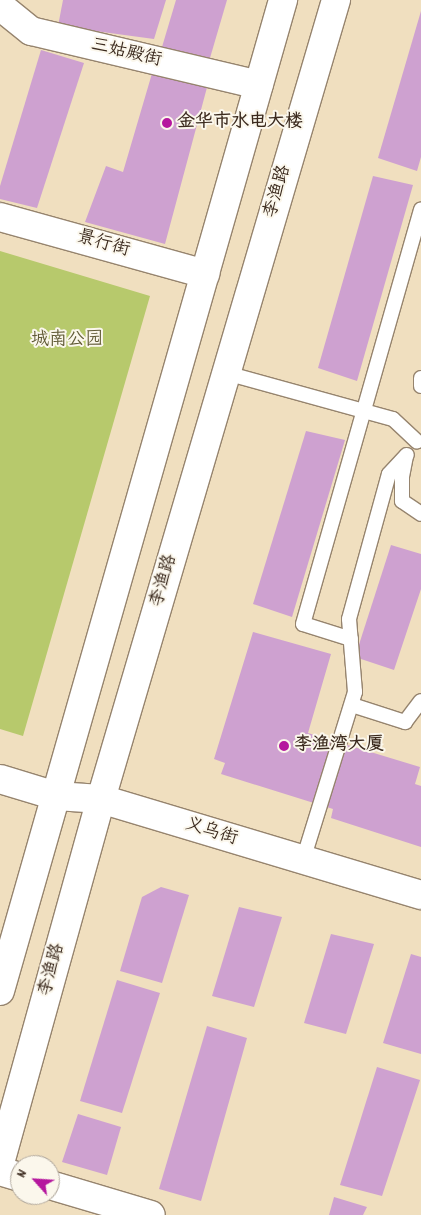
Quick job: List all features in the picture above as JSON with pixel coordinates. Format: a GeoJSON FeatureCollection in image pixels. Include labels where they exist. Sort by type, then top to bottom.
{"type":"FeatureCollection","features":[{"type":"Feature","properties":{"kind":"main road"},"geometry":{"type":"LineString","coordinates":[[0,991],[283,0]]}},
{"type":"Feature","properties":{"kind":"main road","name":"李渔路"},"geometry":{"type":"LineString","coordinates":[[0,1163],[101,799],[336,0]]}},
{"type":"Feature","properties":{"kind":"main road","name":"三姑殿街"},"geometry":{"type":"LineString","coordinates":[[0,6],[30,31],[259,85]]}},
{"type":"Feature","properties":{"kind":"main road","name":"景行街"},"geometry":{"type":"LineString","coordinates":[[0,217],[205,274]]}},
{"type":"Feature","properties":{"kind":"main road","name":"义乌街"},"geometry":{"type":"LineString","coordinates":[[0,780],[56,796],[101,799],[421,895]]}},
{"type":"Feature","properties":{"kind":"main road"},"geometry":{"type":"LineString","coordinates":[[60,1189],[152,1215]]}},
{"type":"Feature","properties":{"kind":"lane"},"geometry":{"type":"LineString","coordinates":[[351,639],[303,624],[421,209]]}},
{"type":"Feature","properties":{"kind":"lane"},"geometry":{"type":"LineString","coordinates":[[226,373],[393,420],[419,440],[389,474],[349,619],[355,692],[303,860]]}},
{"type":"Feature","properties":{"kind":"lane"},"geometry":{"type":"LineString","coordinates":[[421,378],[421,386]]}},
{"type":"Feature","properties":{"kind":"lane"},"geometry":{"type":"LineString","coordinates":[[407,454],[402,476],[402,501],[421,514]]}},
{"type":"Feature","properties":{"kind":"lane"},"geometry":{"type":"LineString","coordinates":[[352,705],[405,722],[421,702]]}},
{"type":"Feature","properties":{"kind":"green space","name":"城南公园"},"geometry":{"type":"Polygon","coordinates":[[[0,251],[150,296],[23,736],[0,729],[0,251]]]}},
{"type":"Feature","properties":{"kind":"building"},"geometry":{"type":"Polygon","coordinates":[[[63,0],[166,0],[154,39],[58,26],[63,0]]]}},
{"type":"Feature","properties":{"kind":"building"},"geometry":{"type":"Polygon","coordinates":[[[176,0],[227,0],[210,58],[162,47],[176,0]]]}},
{"type":"Feature","properties":{"kind":"building"},"geometry":{"type":"Polygon","coordinates":[[[421,11],[421,157],[417,171],[378,158],[421,11]]]}},
{"type":"Feature","properties":{"kind":"building"},"geometry":{"type":"Polygon","coordinates":[[[41,50],[84,63],[37,208],[0,199],[0,186],[41,50]]]}},
{"type":"Feature","properties":{"kind":"building","name":"金华市水电大楼"},"geometry":{"type":"Polygon","coordinates":[[[153,70],[209,80],[165,244],[85,222],[106,166],[123,172],[153,70]]]}},
{"type":"Feature","properties":{"kind":"building"},"geometry":{"type":"Polygon","coordinates":[[[373,176],[413,185],[357,381],[318,368],[373,176]]]}},
{"type":"Feature","properties":{"kind":"building"},"geometry":{"type":"Polygon","coordinates":[[[306,431],[345,440],[292,617],[253,604],[306,431]]]}},
{"type":"Feature","properties":{"kind":"building"},"geometry":{"type":"Polygon","coordinates":[[[391,545],[421,554],[421,589],[394,670],[355,657],[391,545]]]}},
{"type":"Feature","properties":{"kind":"building","name":"李渔湾大厦"},"geometry":{"type":"Polygon","coordinates":[[[253,632],[331,654],[308,733],[420,767],[415,784],[421,786],[421,847],[331,818],[333,809],[221,774],[225,763],[214,759],[253,632]]]}},
{"type":"Feature","properties":{"kind":"building"},"geometry":{"type":"Polygon","coordinates":[[[161,887],[189,895],[162,983],[120,971],[142,897],[161,887]]]}},
{"type":"Feature","properties":{"kind":"building"},"geometry":{"type":"Polygon","coordinates":[[[239,907],[282,917],[254,1007],[212,996],[239,907]]]}},
{"type":"Feature","properties":{"kind":"building"},"geometry":{"type":"Polygon","coordinates":[[[331,934],[374,944],[346,1034],[304,1023],[331,934]]]}},
{"type":"Feature","properties":{"kind":"building"},"geometry":{"type":"Polygon","coordinates":[[[411,954],[421,957],[421,1054],[383,1043],[411,954]]]}},
{"type":"Feature","properties":{"kind":"building"},"geometry":{"type":"Polygon","coordinates":[[[117,980],[160,993],[122,1113],[80,1101],[117,980]]]}},
{"type":"Feature","properties":{"kind":"building"},"geometry":{"type":"Polygon","coordinates":[[[207,1026],[247,1038],[201,1201],[159,1189],[207,1026]]]}},
{"type":"Feature","properties":{"kind":"building"},"geometry":{"type":"Polygon","coordinates":[[[377,1067],[420,1080],[382,1196],[340,1185],[377,1067]]]}},
{"type":"Feature","properties":{"kind":"building"},"geometry":{"type":"Polygon","coordinates":[[[78,1114],[121,1127],[107,1175],[62,1162],[78,1114]]]}},
{"type":"Feature","properties":{"kind":"building"},"geometry":{"type":"Polygon","coordinates":[[[334,1197],[367,1207],[363,1215],[329,1215],[334,1197]]]}},
{"type":"Feature","properties":{"kind":"place","name":"金华市水电大楼"},"geometry":{"type":"Point","coordinates":[167,123]}},
{"type":"Feature","properties":{"kind":"place","name":"李渔湾大厦"},"geometry":{"type":"Point","coordinates":[284,746]}}]}
